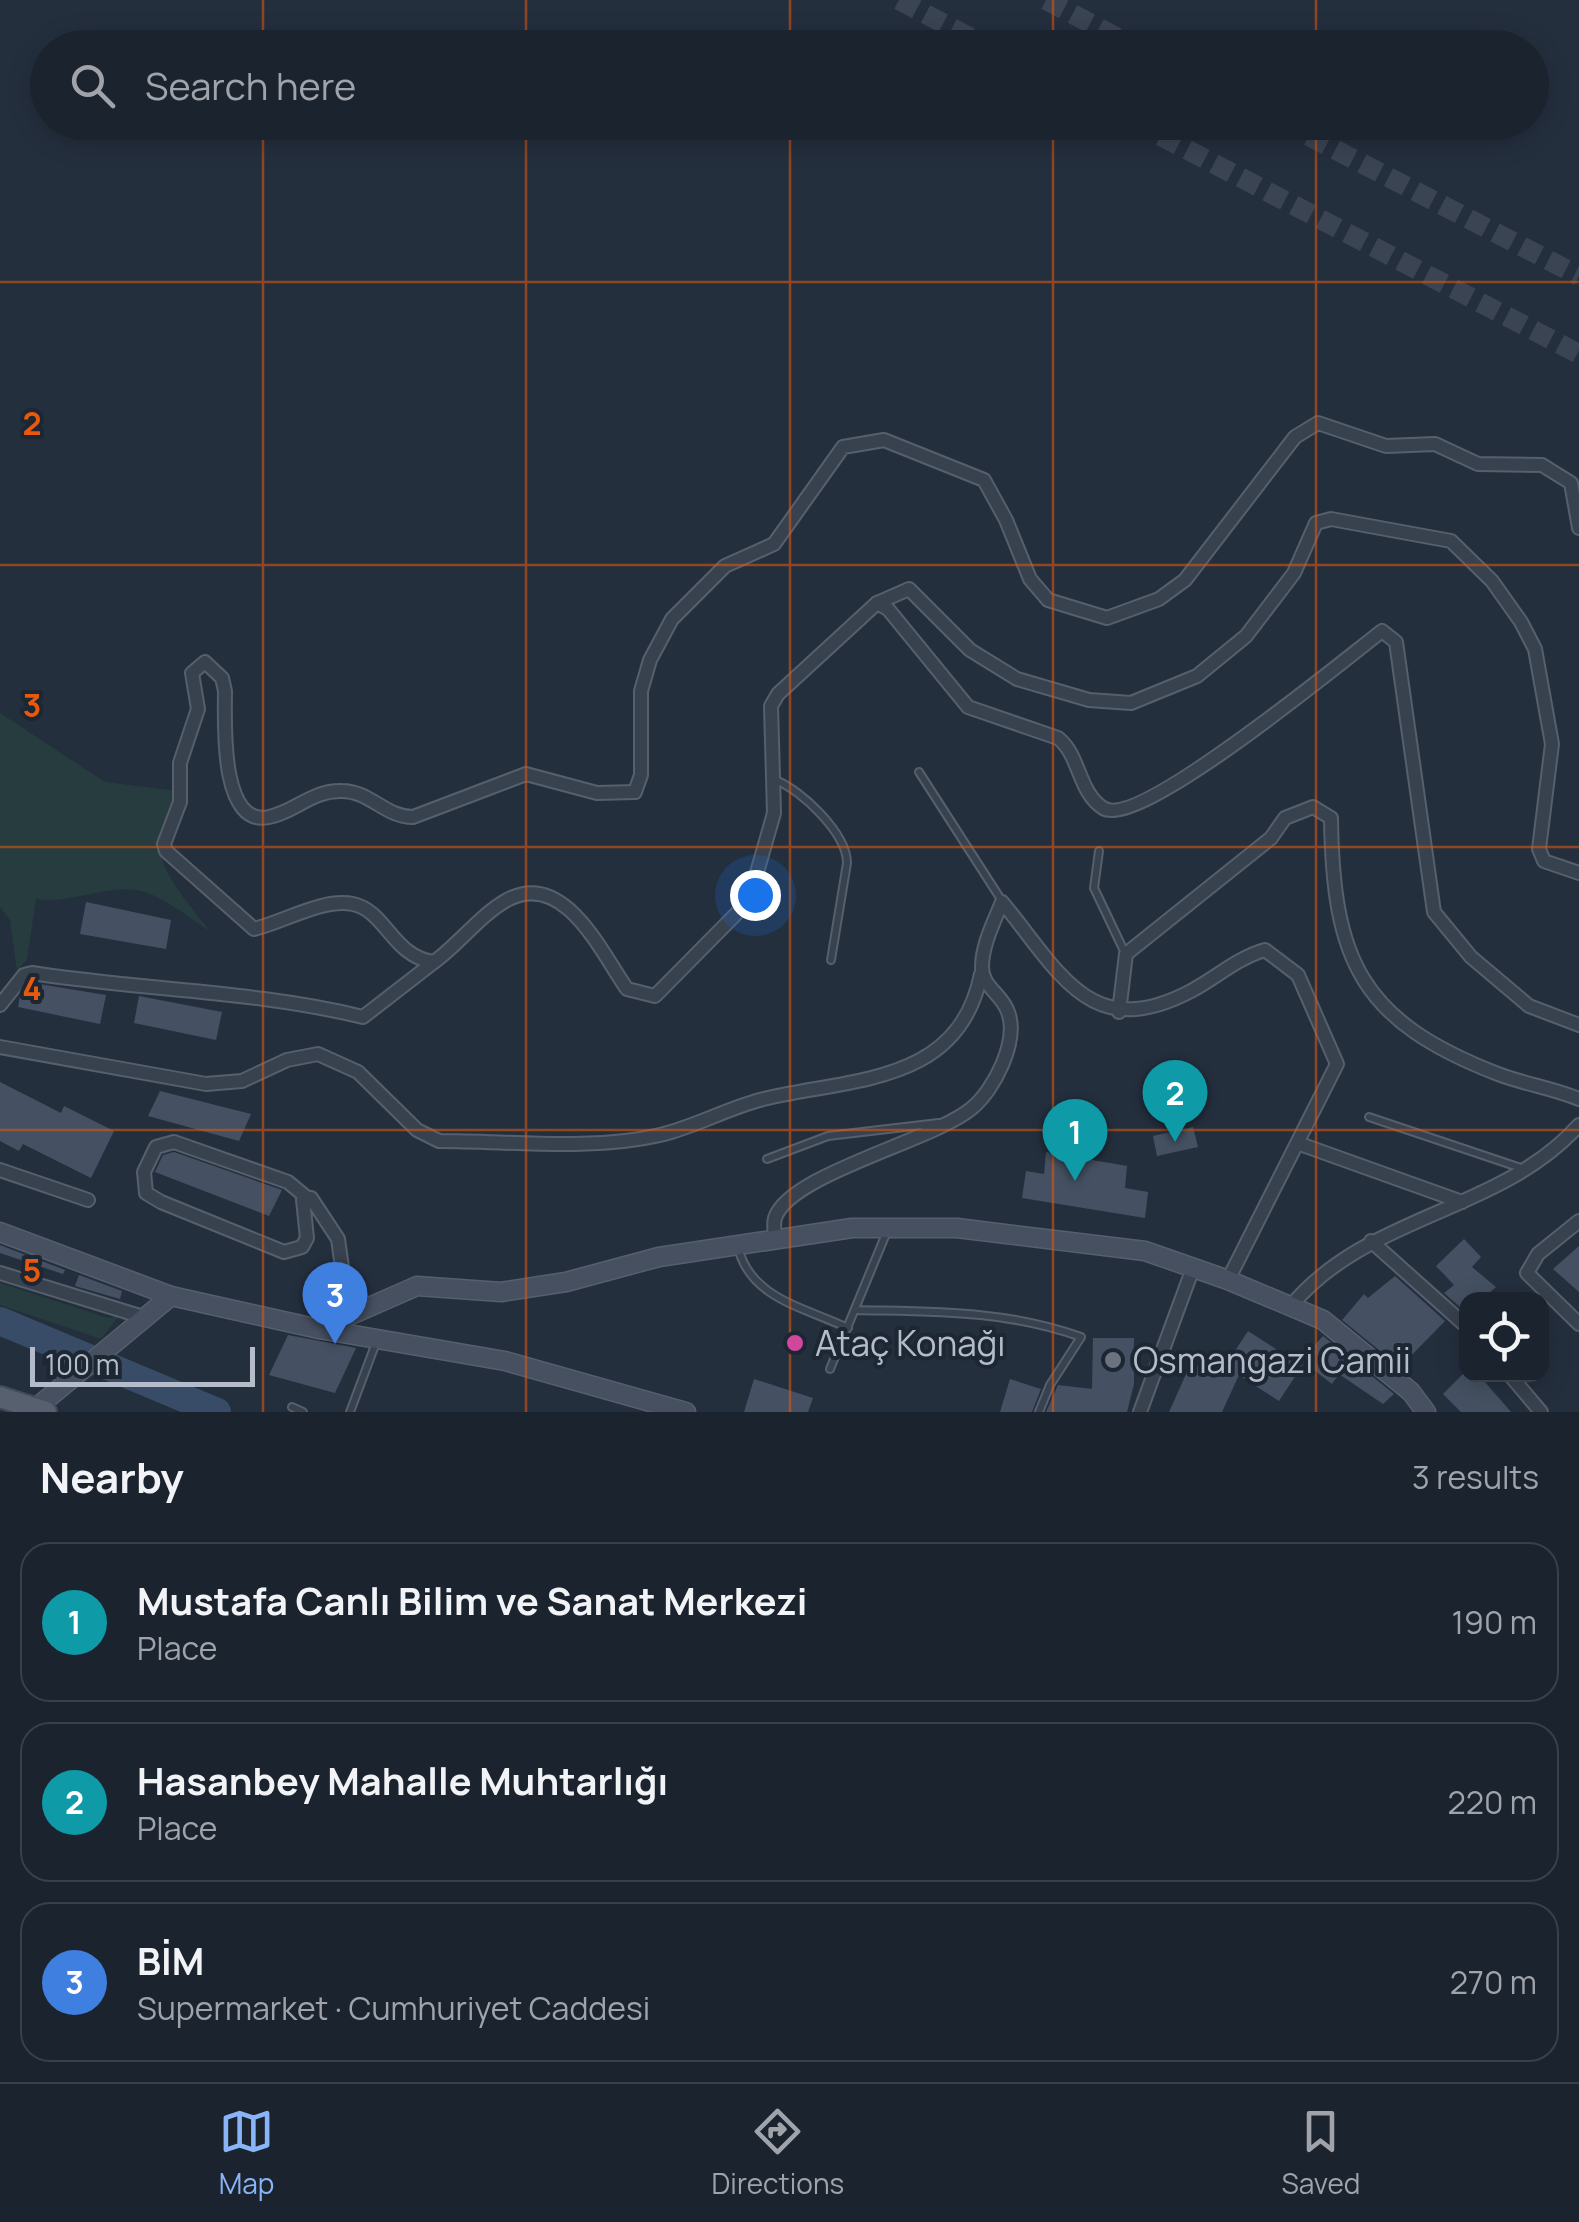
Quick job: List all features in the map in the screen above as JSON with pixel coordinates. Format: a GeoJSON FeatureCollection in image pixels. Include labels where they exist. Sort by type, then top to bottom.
{"type":"FeatureCollection","features":[{"type":"Feature","properties":{"kind":"main road"},"geometry":{"type":"LineString","coordinates":[[318,1329],[417,1286],[501,1292],[566,1282],[659,1258],[852,1228],[956,1228],[1146,1252],[1228,1280],[1323,1320],[1412,1392],[1426,1412]]}},
{"type":"Feature","properties":{"kind":"main road"},"geometry":{"type":"LineString","coordinates":[[0,1232],[172,1296],[318,1329],[505,1360],[658,1408],[686,1412]]}},
{"type":"Feature","properties":{"kind":"main road"},"geometry":{"type":"LineString","coordinates":[[0,1396],[41,1410],[62,1387],[172,1296]]}},
{"type":"Feature","properties":{"kind":"street"},"geometry":{"type":"LineString","coordinates":[[434,962],[408,954],[364,908],[351,904],[332,904],[254,928],[166,851],[164,835],[182,792],[182,756],[198,709],[190,680],[196,665],[205,662],[222,678],[227,766],[246,812],[267,818],[304,798],[342,791],[362,795],[396,817],[414,816],[526,774],[597,793],[635,792],[641,775],[641,690],[650,660],[672,619],[725,566],[774,544],[833,459],[843,448],[860,442],[884,440],[984,480],[1006,520],[1030,579],[1048,600],[1106,618],[1159,599],[1185,580],[1294,436],[1318,422],[1386,446],[1436,444],[1478,464],[1542,465],[1571,484],[1579,528]]}},
{"type":"Feature","properties":{"kind":"street"},"geometry":{"type":"LineString","coordinates":[[0,1005],[24,974],[32,972],[114,986],[305,1003],[363,1017],[506,901],[546,895],[570,908],[626,989],[655,996],[746,901],[774,812],[769,717],[778,694],[877,604],[909,590],[970,650],[1018,679],[1089,700],[1131,703],[1197,676],[1246,636],[1294,573],[1316,523],[1349,519],[1451,540],[1492,582],[1535,649],[1552,744],[1539,849],[1544,861],[1579,873]]}},
{"type":"Feature","properties":{"kind":"street"},"geometry":{"type":"LineString","coordinates":[[877,604],[888,609],[968,706],[1058,738],[1069,747],[1094,799],[1104,809],[1118,812],[1184,781],[1382,632],[1396,642],[1434,912],[1471,957],[1529,1006],[1579,1025]]}},
{"type":"Feature","properties":{"kind":"street"},"geometry":{"type":"LineString","coordinates":[[1119,1012],[1126,954],[1271,838],[1286,818],[1313,807],[1331,818],[1348,952],[1370,994],[1410,1030],[1499,1074],[1543,1084],[1579,1099]]}},
{"type":"Feature","properties":{"kind":"street"},"geometry":{"type":"LineString","coordinates":[[0,1047],[206,1084],[242,1081],[288,1060],[318,1054],[358,1072],[417,1130],[439,1141],[626,1141],[661,1135],[767,1098],[908,1068],[960,1027],[977,994],[1002,902]]}},
{"type":"Feature","properties":{"kind":"street"},"geometry":{"type":"LineString","coordinates":[[1002,902],[1069,982],[1090,1001],[1119,1012],[1141,1012],[1179,998],[1247,955],[1264,950],[1298,975],[1338,1064],[1228,1280]]}},
{"type":"Feature","properties":{"kind":"street"},"geometry":{"type":"LineString","coordinates":[[775,1240],[775,1218],[787,1200],[837,1172],[956,1121],[976,1105],[995,1077],[1009,1042],[1008,1011],[986,983],[982,970]]}},
{"type":"Feature","properties":{"kind":"street"},"geometry":{"type":"LineString","coordinates":[[1291,1306],[1312,1280],[1370,1241],[1500,1188],[1527,1170],[1579,1124]]}},
{"type":"Feature","properties":{"kind":"street"},"geometry":{"type":"LineString","coordinates":[[306,1196],[302,1206],[307,1238],[297,1251],[284,1252],[161,1202],[146,1193],[144,1172],[156,1147],[174,1142],[288,1182],[314,1200],[338,1238],[348,1317]]}},
{"type":"Feature","properties":{"kind":"street"},"geometry":{"type":"LineString","coordinates":[[1300,1144],[1462,1202]]}},
{"type":"Feature","properties":{"kind":"street"},"geometry":{"type":"LineString","coordinates":[[0,1170],[88,1200]]}},
{"type":"Feature","properties":{"kind":"street"},"geometry":{"type":"LineString","coordinates":[[1579,1222],[1538,1254],[1528,1273],[1579,1324]]}},
{"type":"Feature","properties":{"kind":"street"},"geometry":{"type":"LineString","coordinates":[[1370,1241],[1459,1320]]}},
{"type":"Feature","properties":{"kind":"street"},"geometry":{"type":"LineString","coordinates":[[1140,1412],[1193,1268]]}},
{"type":"Feature","properties":{"kind":"street"},"geometry":{"type":"LineString","coordinates":[[0,1273],[138,1321]]}},
{"type":"Feature","properties":{"kind":"street"},"geometry":{"type":"LineString","coordinates":[[1516,1382],[1541,1412]]}},
{"type":"Feature","properties":{"kind":"lane"},"geometry":{"type":"LineString","coordinates":[[919,772],[1002,902]]}},
{"type":"Feature","properties":{"kind":"lane"},"geometry":{"type":"LineString","coordinates":[[775,780],[793,790],[846,849],[831,960]]}},
{"type":"Feature","properties":{"kind":"lane"},"geometry":{"type":"LineString","coordinates":[[1098,852],[1094,888],[1126,954]]}},
{"type":"Feature","properties":{"kind":"lane"},"geometry":{"type":"LineString","coordinates":[[1369,1117],[1527,1170]]}},
{"type":"Feature","properties":{"kind":"lane"},"geometry":{"type":"LineString","coordinates":[[767,1159],[844,1133],[956,1121]]}},
{"type":"Feature","properties":{"kind":"lane"},"geometry":{"type":"LineString","coordinates":[[830,1369],[889,1228]]}},
{"type":"Feature","properties":{"kind":"lane"},"geometry":{"type":"LineString","coordinates":[[738,1246],[743,1269],[757,1285],[848,1328]]}},
{"type":"Feature","properties":{"kind":"lane"},"geometry":{"type":"LineString","coordinates":[[855,1310],[988,1314],[1037,1321],[1081,1337],[1050,1385],[1039,1412]]}},
{"type":"Feature","properties":{"kind":"lane"},"geometry":{"type":"LineString","coordinates":[[350,1412],[378,1339]]}},
{"type":"Feature","properties":{"kind":"lane"},"geometry":{"type":"LineString","coordinates":[[292,1408],[303,1412]]}},
{"type":"Feature","properties":{"kind":"green space"},"geometry":{"type":"Polygon","coordinates":[[[0,713],[105,782],[177,791],[160,835],[162,860],[210,931],[164,901],[135,890],[36,899],[27,959],[17,972],[10,920],[0,907],[0,713]]]}},
{"type":"Feature","properties":{"kind":"green space"},"geometry":{"type":"Polygon","coordinates":[[[0,1283],[108,1318],[119,1316],[101,1339],[0,1305],[0,1283]]]}},
{"type":"Feature","properties":{"kind":"building"},"geometry":{"type":"Polygon","coordinates":[[[86,902],[171,920],[166,949],[80,934],[86,902]]]}},
{"type":"Feature","properties":{"kind":"building"},"geometry":{"type":"Polygon","coordinates":[[[33,983],[106,995],[100,1024],[18,1007],[20,996],[33,983]]]}},
{"type":"Feature","properties":{"kind":"building"},"geometry":{"type":"Polygon","coordinates":[[[139,996],[222,1012],[216,1040],[134,1023],[139,996]]]}},
{"type":"Feature","properties":{"kind":"building"},"geometry":{"type":"Polygon","coordinates":[[[0,1082],[61,1113],[64,1106],[114,1131],[91,1178],[23,1144],[19,1151],[0,1141],[0,1082]]]}},
{"type":"Feature","properties":{"kind":"building"},"geometry":{"type":"Polygon","coordinates":[[[160,1091],[251,1114],[239,1141],[148,1116],[160,1091]]]}},
{"type":"Feature","properties":{"kind":"building"},"geometry":{"type":"Polygon","coordinates":[[[1193,1127],[1198,1147],[1157,1156],[1153,1136],[1193,1127]]]}},
{"type":"Feature","properties":{"kind":"building"},"geometry":{"type":"Polygon","coordinates":[[[174,1152],[282,1190],[269,1216],[155,1172],[163,1155],[174,1152]]]}},
{"type":"Feature","properties":{"kind":"building"},"geometry":{"type":"Polygon","coordinates":[[[1046,1152],[1127,1166],[1125,1188],[1148,1192],[1145,1218],[1022,1198],[1026,1171],[1044,1174],[1046,1152]]]}},
{"type":"Feature","properties":{"kind":"building"},"geometry":{"type":"Polygon","coordinates":[[[1464,1239],[1481,1257],[1472,1267],[1496,1287],[1490,1292],[1459,1292],[1459,1306],[1444,1293],[1454,1285],[1436,1266],[1464,1239]]]}},
{"type":"Feature","properties":{"kind":"building"},"geometry":{"type":"Polygon","coordinates":[[[0,1245],[65,1270],[63,1274],[0,1253],[0,1245]]]}},
{"type":"Feature","properties":{"kind":"building"},"geometry":{"type":"Polygon","coordinates":[[[1579,1246],[1579,1292],[1553,1269],[1579,1246]]]}},
{"type":"Feature","properties":{"kind":"building"},"geometry":{"type":"Polygon","coordinates":[[[79,1275],[122,1291],[120,1299],[75,1286],[79,1275]]]}},
{"type":"Feature","properties":{"kind":"building"},"geometry":{"type":"Polygon","coordinates":[[[1395,1276],[1445,1321],[1400,1367],[1342,1320],[1364,1294],[1368,1298],[1395,1276]]]}},
{"type":"Feature","properties":{"kind":"building"},"geometry":{"type":"Polygon","coordinates":[[[1248,1331],[1302,1366],[1279,1401],[1239,1375],[1222,1412],[1169,1412],[1191,1363],[1219,1375],[1248,1331]]]}},
{"type":"Feature","properties":{"kind":"building"},"geometry":{"type":"Polygon","coordinates":[[[288,1335],[356,1348],[335,1393],[269,1375],[288,1335]]]}},
{"type":"Feature","properties":{"kind":"building"},"geometry":{"type":"Polygon","coordinates":[[[1323,1336],[1394,1394],[1383,1404],[1339,1374],[1332,1384],[1301,1360],[1323,1336]]]}},
{"type":"Feature","properties":{"kind":"building"},"geometry":{"type":"Polygon","coordinates":[[[1093,1338],[1134,1338],[1134,1384],[1127,1412],[1046,1412],[1058,1385],[1092,1389],[1093,1338]]]}},
{"type":"Feature","properties":{"kind":"building"},"geometry":{"type":"Polygon","coordinates":[[[1459,1378],[1459,1382],[1485,1382],[1511,1412],[1461,1412],[1443,1394],[1459,1378]]]}},
{"type":"Feature","properties":{"kind":"building"},"geometry":{"type":"Polygon","coordinates":[[[754,1379],[813,1398],[808,1412],[744,1412],[754,1379]]]}},
{"type":"Feature","properties":{"kind":"building"},"geometry":{"type":"Polygon","coordinates":[[[1010,1379],[1041,1389],[1032,1412],[1000,1412],[1010,1379]]]}},
{"type":"Feature","properties":{"kind":"waterway"},"geometry":{"type":"LineString","coordinates":[[0,1321],[217,1412]]}},
{"type":"Feature","properties":{"kind":"tunnel"},"geometry":{"type":"LineString","coordinates":[[899,0],[956,30]]}},
{"type":"Feature","properties":{"kind":"tunnel"},"geometry":{"type":"LineString","coordinates":[[1046,0],[1103,30]]}},
{"type":"Feature","properties":{"kind":"tunnel"},"geometry":{"type":"LineString","coordinates":[[1169,140],[1579,354]]}},
{"type":"Feature","properties":{"kind":"tunnel"},"geometry":{"type":"LineString","coordinates":[[1317,140],[1579,276]]}},
{"type":"Feature","properties":{"kind":"place","name":"Hasanbey Mahalle Muhtarlığı"},"geometry":{"type":"Point","coordinates":[1175,1142]}},
{"type":"Feature","properties":{"kind":"place","name":"Mustafa Canlı Bilim ve Sanat Merkezi"},"geometry":{"type":"Point","coordinates":[1075,1181]}},
{"type":"Feature","properties":{"kind":"place","name":"Ataç Konağı"},"geometry":{"type":"Point","coordinates":[795,1343]}},
{"type":"Feature","properties":{"kind":"place","name":"BİM"},"geometry":{"type":"Point","coordinates":[335,1344]}},
{"type":"Feature","properties":{"kind":"place","name":"Osmangazi Camii"},"geometry":{"type":"Point","coordinates":[1113,1360]}}]}
